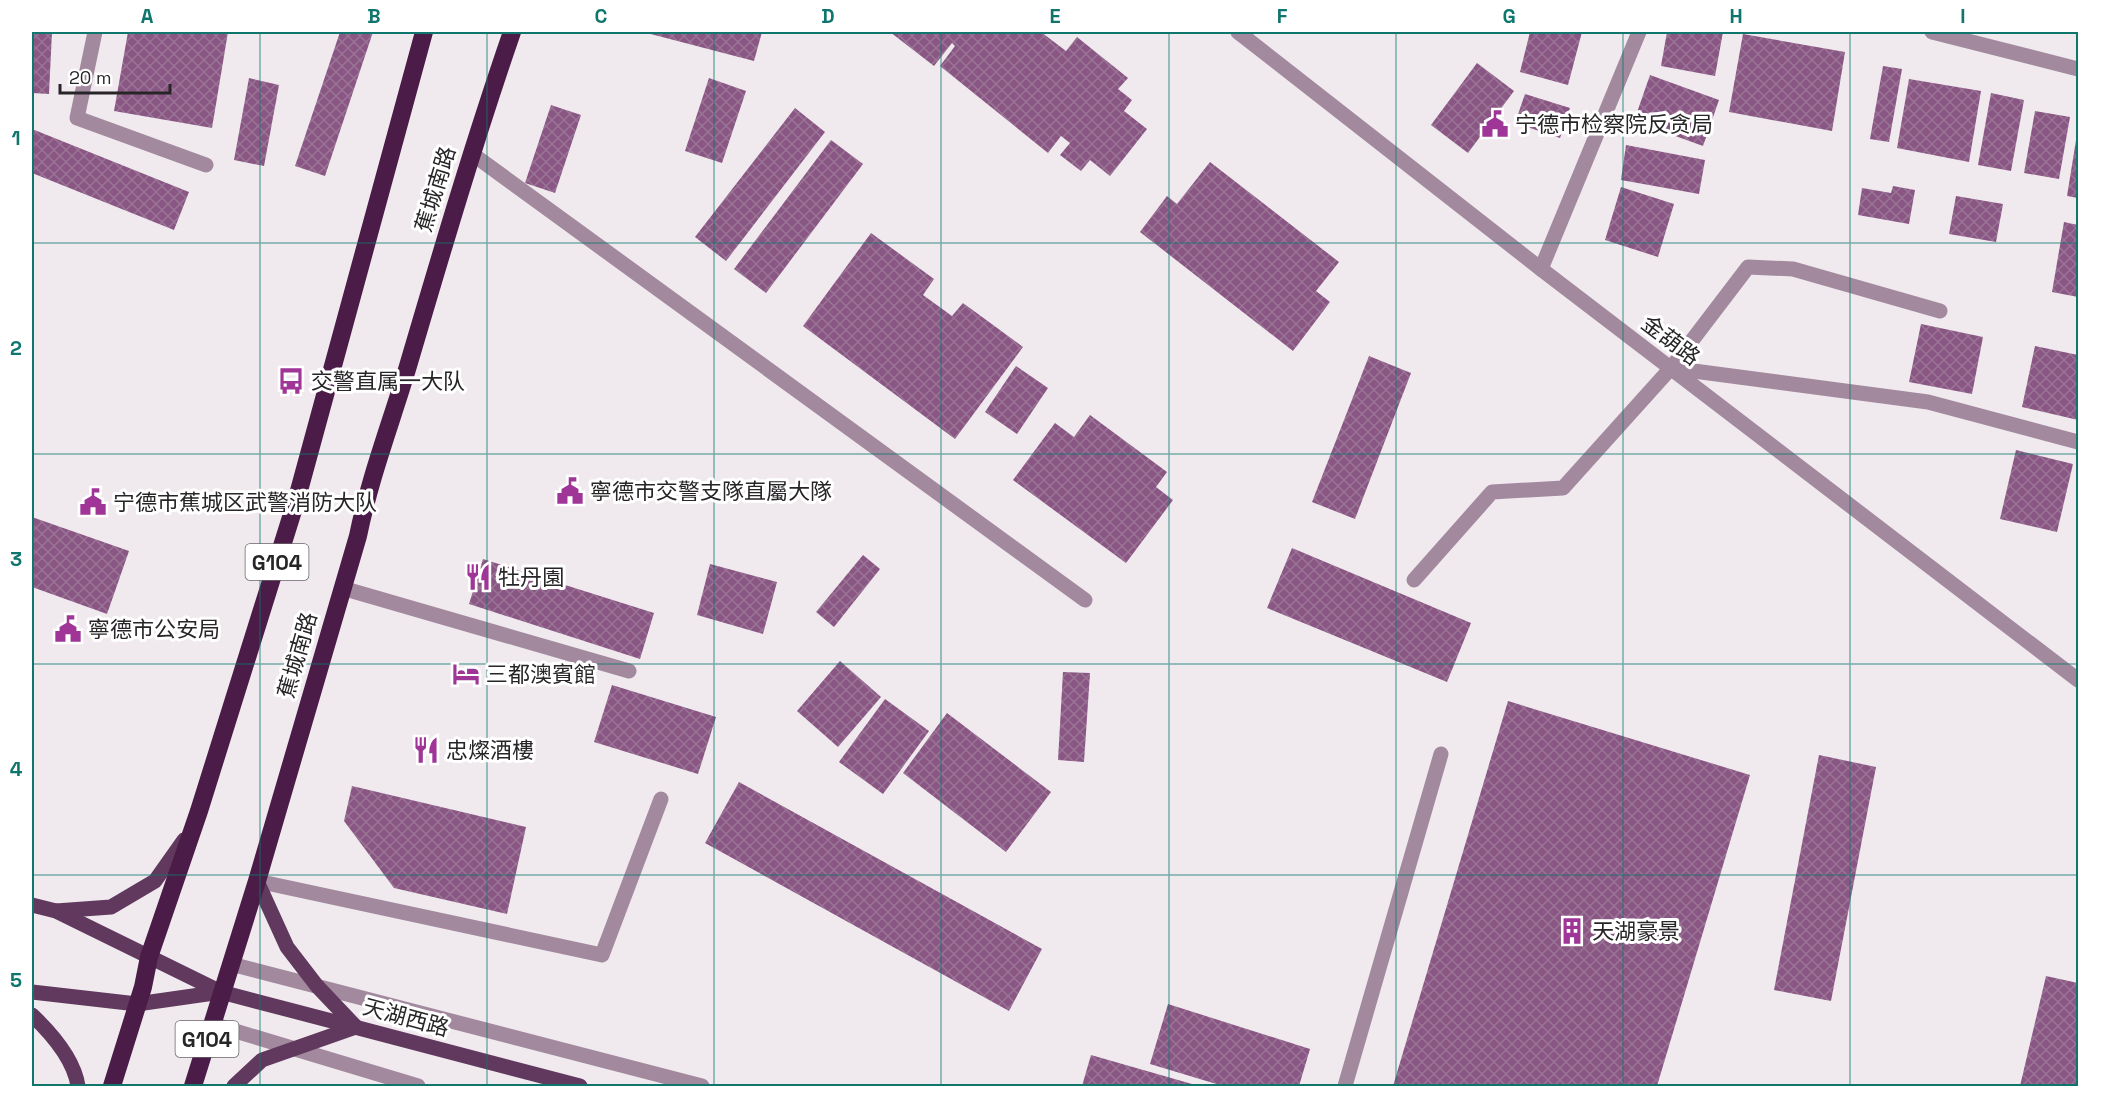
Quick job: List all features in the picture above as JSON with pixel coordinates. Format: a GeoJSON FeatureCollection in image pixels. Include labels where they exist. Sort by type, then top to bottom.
{"type":"FeatureCollection","features":[{"type":"Feature","properties":{"kind":"highway","name":"蕉城南路"},"geometry":{"type":"LineString","coordinates":[[112,1086],[143,987],[148,957],[199,811],[297,498],[424,32]]}},
{"type":"Feature","properties":{"kind":"highway","name":"蕉城南路"},"geometry":{"type":"LineString","coordinates":[[193,1086],[257,881],[358,536],[369,486],[471,153],[512,32]]}},
{"type":"Feature","properties":{"kind":"main road"},"geometry":{"type":"LineString","coordinates":[[56,912],[111,907],[155,881],[176,854],[199,811]]}},
{"type":"Feature","properties":{"kind":"main road"},"geometry":{"type":"LineString","coordinates":[[234,1086],[262,1060],[356,1027],[316,986],[286,947],[257,881]]}},
{"type":"Feature","properties":{"kind":"main road"},"geometry":{"type":"LineString","coordinates":[[32,905],[56,912],[221,992]]}},
{"type":"Feature","properties":{"kind":"main road"},"geometry":{"type":"LineString","coordinates":[[32,992],[136,1004],[221,992]]}},
{"type":"Feature","properties":{"kind":"main road","name":"天湖西路"},"geometry":{"type":"LineString","coordinates":[[221,992],[580,1086]]}},
{"type":"Feature","properties":{"kind":"main road"},"geometry":{"type":"LineString","coordinates":[[32,1015],[50,1032],[76,1077],[78,1086]]}},
{"type":"Feature","properties":{"kind":"street"},"geometry":{"type":"LineString","coordinates":[[95,32],[77,118],[206,165]]}},
{"type":"Feature","properties":{"kind":"street","name":"金葫路"},"geometry":{"type":"LineString","coordinates":[[1239,32],[1541,269],[2079,680]]}},
{"type":"Feature","properties":{"kind":"street"},"geometry":{"type":"LineString","coordinates":[[1541,269],[1639,32]]}},
{"type":"Feature","properties":{"kind":"street"},"geometry":{"type":"LineString","coordinates":[[1932,32],[2079,69]]}},
{"type":"Feature","properties":{"kind":"street"},"geometry":{"type":"LineString","coordinates":[[471,153],[1085,600]]}},
{"type":"Feature","properties":{"kind":"street"},"geometry":{"type":"LineString","coordinates":[[1414,580],[1492,492],[1563,488],[1671,368],[1748,267],[1793,269],[1941,311]]}},
{"type":"Feature","properties":{"kind":"street"},"geometry":{"type":"LineString","coordinates":[[1671,368],[1928,402],[2079,442]]}},
{"type":"Feature","properties":{"kind":"street"},"geometry":{"type":"LineString","coordinates":[[342,588],[629,671]]}},
{"type":"Feature","properties":{"kind":"street"},"geometry":{"type":"LineString","coordinates":[[1345,1086],[1441,754]]}},
{"type":"Feature","properties":{"kind":"street"},"geometry":{"type":"LineString","coordinates":[[257,881],[602,955],[661,799]]}},
{"type":"Feature","properties":{"kind":"street"},"geometry":{"type":"LineString","coordinates":[[231,964],[702,1086]]}},
{"type":"Feature","properties":{"kind":"street"},"geometry":{"type":"LineString","coordinates":[[212,1024],[418,1086]]}},
{"type":"Feature","properties":{"kind":"building"},"geometry":{"type":"Polygon","coordinates":[[[32,32],[52,32],[49,94],[32,93],[32,32]]]}},
{"type":"Feature","properties":{"kind":"building"},"geometry":{"type":"Polygon","coordinates":[[[128,32],[228,32],[212,128],[114,111],[128,32]]]}},
{"type":"Feature","properties":{"kind":"building"},"geometry":{"type":"Polygon","coordinates":[[[340,32],[373,32],[325,176],[295,166],[340,32]]]}},
{"type":"Feature","properties":{"kind":"building"},"geometry":{"type":"Polygon","coordinates":[[[643,32],[762,32],[754,61],[643,32]]]}},
{"type":"Feature","properties":{"kind":"building"},"geometry":{"type":"Polygon","coordinates":[[[890,32],[1041,32],[1066,51],[1077,37],[1128,78],[1118,89],[1132,100],[1124,111],[1147,129],[1110,176],[1090,160],[1081,171],[1060,155],[1070,143],[1061,136],[1048,153],[940,66],[955,46],[952,43],[934,66],[890,32]]]}},
{"type":"Feature","properties":{"kind":"building"},"geometry":{"type":"Polygon","coordinates":[[[1530,32],[1582,32],[1568,85],[1520,72],[1530,32]]]}},
{"type":"Feature","properties":{"kind":"building"},"geometry":{"type":"Polygon","coordinates":[[[1667,32],[1723,32],[1715,76],[1661,66],[1667,32]]]}},
{"type":"Feature","properties":{"kind":"building"},"geometry":{"type":"Polygon","coordinates":[[[1743,34],[1845,52],[1832,131],[1729,112],[1743,34]]]}},
{"type":"Feature","properties":{"kind":"building"},"geometry":{"type":"Polygon","coordinates":[[[1477,63],[1514,91],[1468,153],[1431,125],[1477,63]]]}},
{"type":"Feature","properties":{"kind":"building"},"geometry":{"type":"Polygon","coordinates":[[[1883,66],[1902,69],[1889,142],[1870,139],[1883,66]]]}},
{"type":"Feature","properties":{"kind":"building"},"geometry":{"type":"Polygon","coordinates":[[[1650,75],[1719,100],[1703,146],[1634,121],[1650,75]]]}},
{"type":"Feature","properties":{"kind":"building"},"geometry":{"type":"Polygon","coordinates":[[[249,78],[279,85],[264,166],[234,160],[249,78]]]}},
{"type":"Feature","properties":{"kind":"building"},"geometry":{"type":"Polygon","coordinates":[[[709,78],[746,91],[722,163],[685,151],[709,78]]]}},
{"type":"Feature","properties":{"kind":"building"},"geometry":{"type":"Polygon","coordinates":[[[1909,79],[1981,91],[1969,162],[1897,148],[1909,79]]]}},
{"type":"Feature","properties":{"kind":"building"},"geometry":{"type":"Polygon","coordinates":[[[1991,93],[2024,100],[2011,171],[1978,165],[1991,93]]]}},
{"type":"Feature","properties":{"kind":"building"},"geometry":{"type":"Polygon","coordinates":[[[1525,94],[1570,108],[1560,138],[1515,123],[1525,94]]]}},
{"type":"Feature","properties":{"kind":"building"},"geometry":{"type":"Polygon","coordinates":[[[551,105],[581,115],[555,193],[525,183],[551,105]]]}},
{"type":"Feature","properties":{"kind":"building"},"geometry":{"type":"Polygon","coordinates":[[[795,108],[825,132],[726,261],[695,237],[795,108]]]}},
{"type":"Feature","properties":{"kind":"building"},"geometry":{"type":"Polygon","coordinates":[[[2035,111],[2070,117],[2059,179],[2024,173],[2035,111]]]}},
{"type":"Feature","properties":{"kind":"building"},"geometry":{"type":"Polygon","coordinates":[[[32,129],[189,192],[174,230],[32,173],[32,129]]]}},
{"type":"Feature","properties":{"kind":"building"},"geometry":{"type":"Polygon","coordinates":[[[2078,134],[2078,198],[2067,196],[2078,134]]]}},
{"type":"Feature","properties":{"kind":"building"},"geometry":{"type":"Polygon","coordinates":[[[831,140],[863,164],[766,293],[734,269],[831,140]]]}},
{"type":"Feature","properties":{"kind":"building"},"geometry":{"type":"Polygon","coordinates":[[[1626,145],[1705,160],[1699,194],[1621,180],[1626,145]]]}},
{"type":"Feature","properties":{"kind":"building"},"geometry":{"type":"Polygon","coordinates":[[[1210,162],[1339,262],[1316,291],[1330,302],[1293,351],[1140,232],[1167,196],[1177,204],[1210,162]]]}},
{"type":"Feature","properties":{"kind":"building"},"geometry":{"type":"Polygon","coordinates":[[[1893,186],[1915,190],[1909,224],[1858,215],[1862,188],[1891,193],[1893,186]]]}},
{"type":"Feature","properties":{"kind":"building"},"geometry":{"type":"Polygon","coordinates":[[[1621,187],[1674,204],[1658,257],[1605,240],[1621,187]]]}},
{"type":"Feature","properties":{"kind":"building"},"geometry":{"type":"Polygon","coordinates":[[[1956,196],[2003,204],[1996,242],[1949,234],[1956,196]]]}},
{"type":"Feature","properties":{"kind":"building"},"geometry":{"type":"Polygon","coordinates":[[[2064,222],[2078,225],[2078,297],[2052,292],[2064,222]]]}},
{"type":"Feature","properties":{"kind":"building"},"geometry":{"type":"Polygon","coordinates":[[[871,233],[934,279],[923,295],[952,316],[963,303],[1023,347],[955,439],[803,326],[871,233]]]}},
{"type":"Feature","properties":{"kind":"building"},"geometry":{"type":"Polygon","coordinates":[[[1921,324],[1983,337],[1972,394],[1909,382],[1921,324]]]}},
{"type":"Feature","properties":{"kind":"building"},"geometry":{"type":"Polygon","coordinates":[[[2035,346],[2078,355],[2078,420],[2022,407],[2035,346]]]}},
{"type":"Feature","properties":{"kind":"building"},"geometry":{"type":"Polygon","coordinates":[[[1369,356],[1411,373],[1355,519],[1312,502],[1369,356]]]}},
{"type":"Feature","properties":{"kind":"building"},"geometry":{"type":"Polygon","coordinates":[[[1016,366],[1048,388],[1017,434],[985,412],[1016,366]]]}},
{"type":"Feature","properties":{"kind":"building"},"geometry":{"type":"Polygon","coordinates":[[[1090,415],[1167,472],[1156,487],[1173,500],[1126,563],[1013,480],[1055,423],[1074,437],[1090,415]]]}},
{"type":"Feature","properties":{"kind":"building"},"geometry":{"type":"Polygon","coordinates":[[[2016,450],[2073,464],[2057,532],[2000,519],[2016,450]]]}},
{"type":"Feature","properties":{"kind":"building"},"geometry":{"type":"Polygon","coordinates":[[[32,517],[129,551],[107,614],[32,587],[32,517]]]}},
{"type":"Feature","properties":{"kind":"building"},"geometry":{"type":"Polygon","coordinates":[[[1292,548],[1471,623],[1447,682],[1267,608],[1292,548]]]}},
{"type":"Feature","properties":{"kind":"building"},"geometry":{"type":"Polygon","coordinates":[[[863,555],[880,569],[834,627],[816,612],[863,555]]]}},
{"type":"Feature","properties":{"kind":"building"},"geometry":{"type":"Polygon","coordinates":[[[483,559],[654,613],[640,659],[469,604],[483,559]]]}},
{"type":"Feature","properties":{"kind":"building"},"geometry":{"type":"Polygon","coordinates":[[[710,564],[777,582],[763,634],[697,615],[710,564]]]}},
{"type":"Feature","properties":{"kind":"building"},"geometry":{"type":"Polygon","coordinates":[[[840,661],[881,697],[838,747],[797,711],[840,661]]]}},
{"type":"Feature","properties":{"kind":"building"},"geometry":{"type":"Polygon","coordinates":[[[1063,672],[1090,673],[1084,762],[1058,760],[1063,672]]]}},
{"type":"Feature","properties":{"kind":"building"},"geometry":{"type":"Polygon","coordinates":[[[612,685],[716,717],[698,774],[594,742],[612,685]]]}},
{"type":"Feature","properties":{"kind":"building"},"geometry":{"type":"Polygon","coordinates":[[[885,699],[929,731],[883,794],[839,762],[885,699]]]}},
{"type":"Feature","properties":{"kind":"building","name":"天湖豪景"},"geometry":{"type":"Polygon","coordinates":[[[1508,701],[1750,775],[1657,1086],[1393,1086],[1508,701]]]}},
{"type":"Feature","properties":{"kind":"building"},"geometry":{"type":"Polygon","coordinates":[[[947,713],[1051,792],[1006,852],[903,773],[947,713]]]}},
{"type":"Feature","properties":{"kind":"building"},"geometry":{"type":"Polygon","coordinates":[[[1819,755],[1876,767],[1831,1001],[1774,990],[1819,755]]]}},
{"type":"Feature","properties":{"kind":"building"},"geometry":{"type":"Polygon","coordinates":[[[739,782],[1042,949],[1009,1011],[705,843],[739,782]]]}},
{"type":"Feature","properties":{"kind":"building"},"geometry":{"type":"Polygon","coordinates":[[[352,786],[526,827],[507,914],[394,888],[344,821],[352,786]]]}},
{"type":"Feature","properties":{"kind":"building"},"geometry":{"type":"Polygon","coordinates":[[[2046,976],[2078,983],[2078,1086],[2020,1086],[2046,976]]]}},
{"type":"Feature","properties":{"kind":"building"},"geometry":{"type":"Polygon","coordinates":[[[1168,1004],[1310,1049],[1299,1086],[1223,1086],[1150,1064],[1168,1004]]]}},
{"type":"Feature","properties":{"kind":"building"},"geometry":{"type":"Polygon","coordinates":[[[1091,1055],[1199,1086],[1082,1086],[1091,1055]]]}},
{"type":"Feature","properties":{"kind":"place","name":"宁德市检察院反贪局"},"geometry":{"type":"Point","coordinates":[1495,124]}},
{"type":"Feature","properties":{"kind":"place","name":"交警直属一大队"},"geometry":{"type":"Point","coordinates":[291,381]}},
{"type":"Feature","properties":{"kind":"place","name":"寧德市交警支隊直屬大隊"},"geometry":{"type":"Point","coordinates":[570,491]}},
{"type":"Feature","properties":{"kind":"place","name":"宁德市蕉城区武警消防大队"},"geometry":{"type":"Point","coordinates":[93,502]}},
{"type":"Feature","properties":{"kind":"place","name":"牡丹園"},"geometry":{"type":"Point","coordinates":[478,577]}},
{"type":"Feature","properties":{"kind":"place","name":"寧德市公安局"},"geometry":{"type":"Point","coordinates":[68,629]}},
{"type":"Feature","properties":{"kind":"place","name":"三都澳賓館"},"geometry":{"type":"Point","coordinates":[466,674]}},
{"type":"Feature","properties":{"kind":"place","name":"忠燦酒樓"},"geometry":{"type":"Point","coordinates":[426,750]}},
{"type":"Feature","properties":{"kind":"place","name":"天湖豪景"},"geometry":{"type":"Point","coordinates":[1572,931]}}]}
